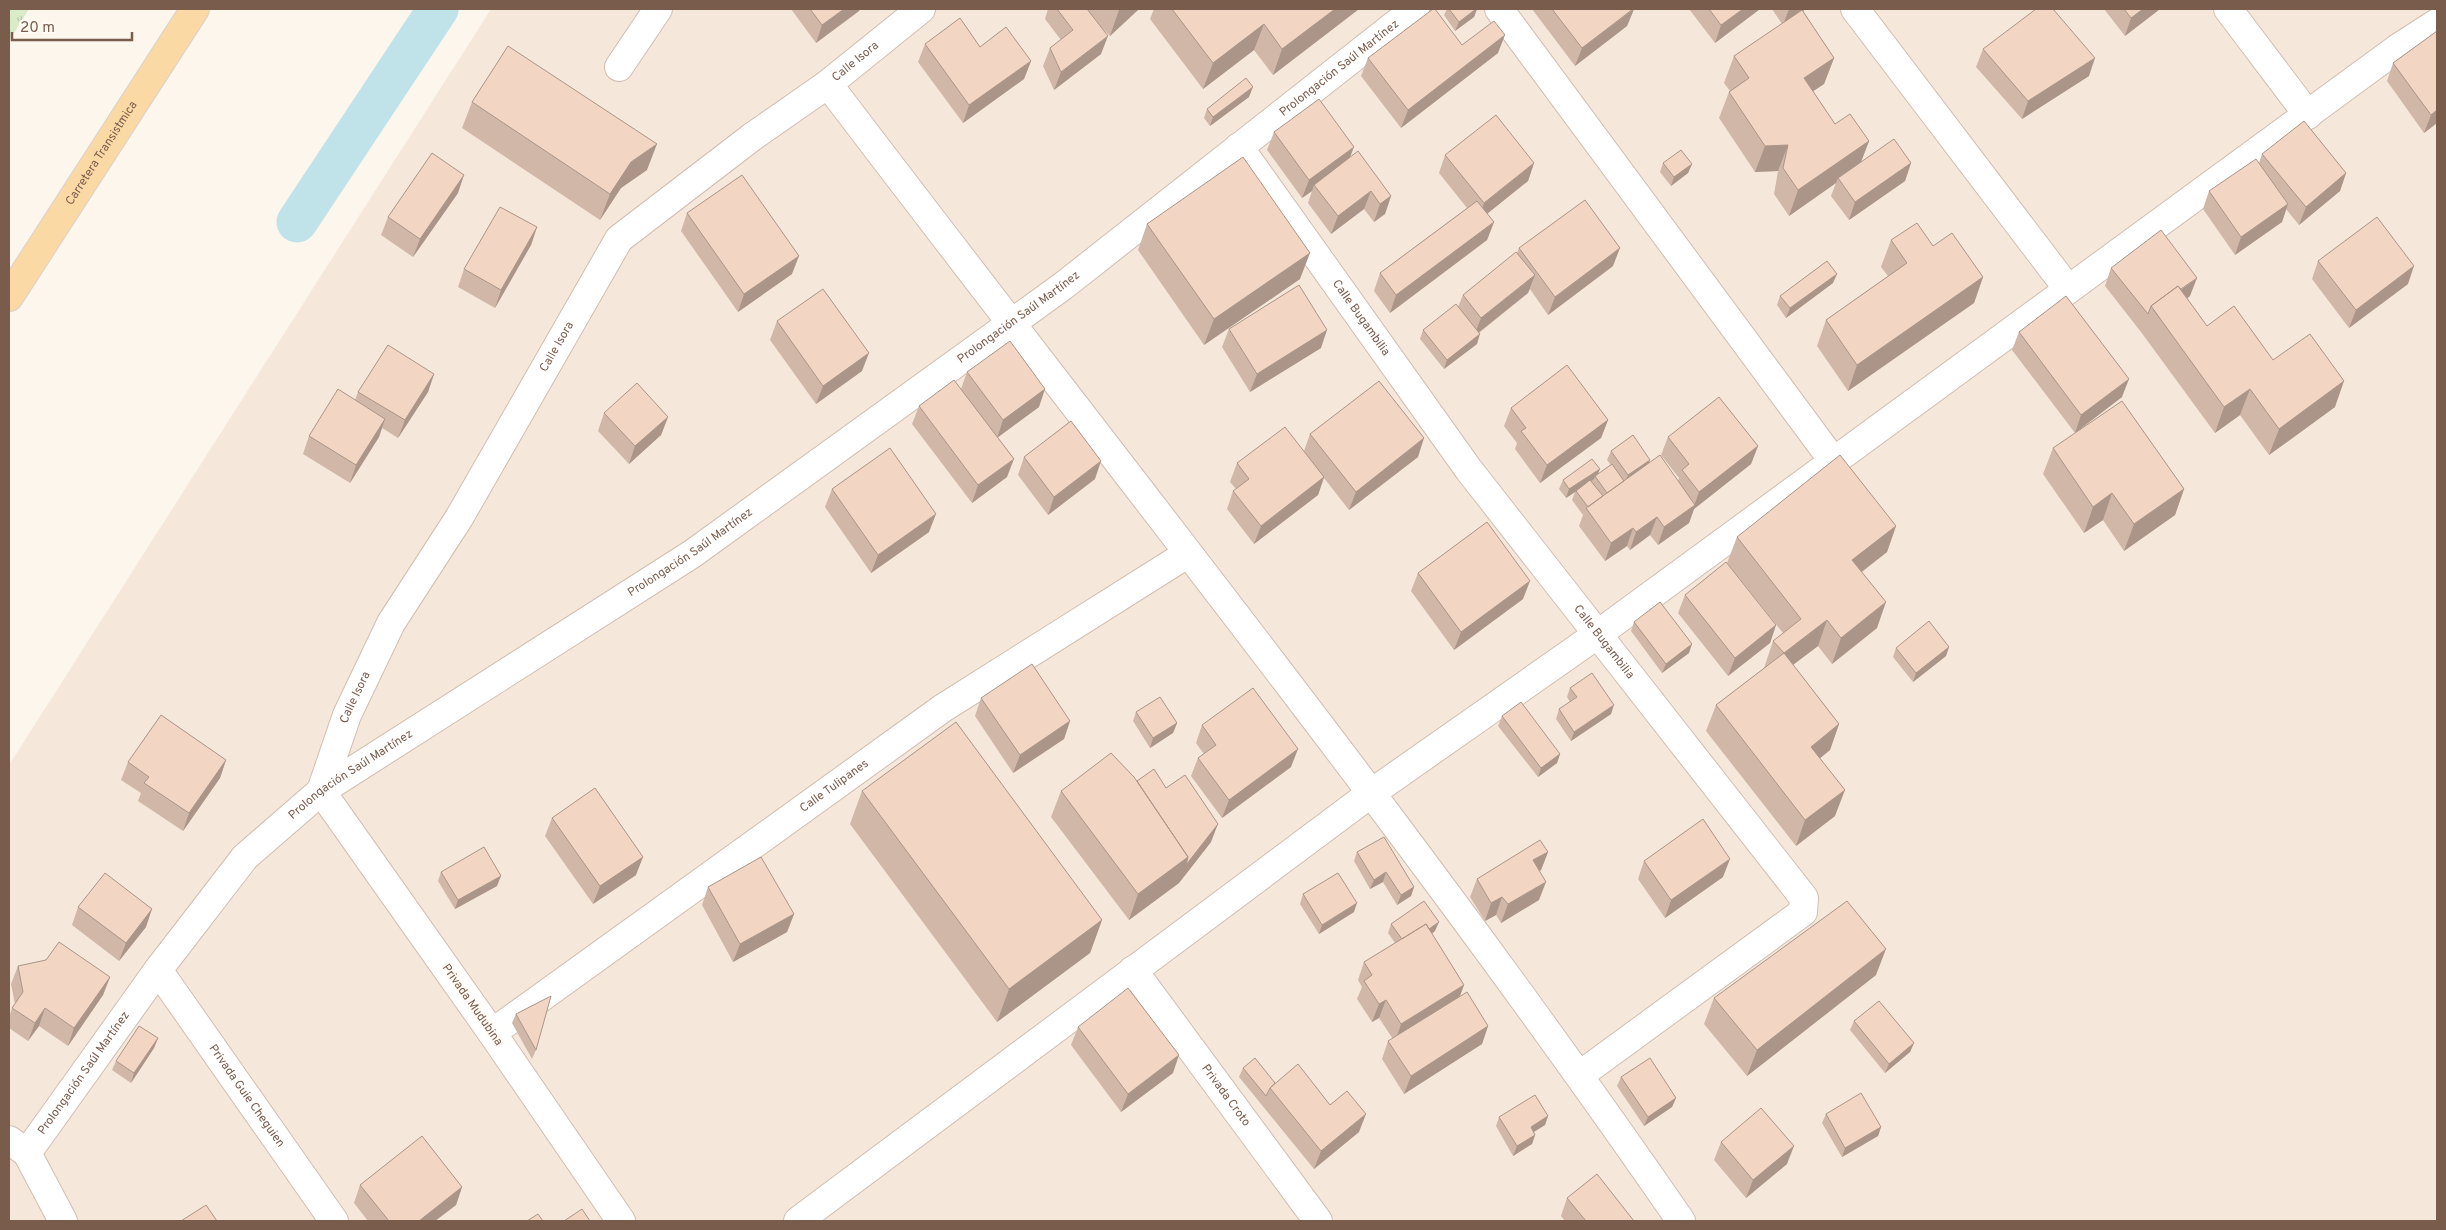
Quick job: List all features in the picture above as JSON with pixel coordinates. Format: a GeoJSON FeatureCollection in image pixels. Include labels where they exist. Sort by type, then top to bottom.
{"type":"FeatureCollection","features":[{"type":"Feature","properties":{"kind":"main road","name":"Carretera Transistmica"},"geometry":{"type":"LineString","coordinates":[[9,297],[195,9]]}},
{"type":"Feature","properties":{"kind":"street"},"geometry":{"type":"LineString","coordinates":[[619,67],[658,9]]}},
{"type":"Feature","properties":{"kind":"street","name":"Calle Isora"},"geometry":{"type":"LineString","coordinates":[[321,791],[348,715],[391,623],[459,518],[619,239],[752,137],[828,84],[921,9]]}},
{"type":"Feature","properties":{"kind":"street"},"geometry":{"type":"LineString","coordinates":[[1499,9],[1834,462]]}},
{"type":"Feature","properties":{"kind":"street"},"geometry":{"type":"LineString","coordinates":[[1855,9],[2068,288]]}},
{"type":"Feature","properties":{"kind":"street"},"geometry":{"type":"LineString","coordinates":[[2228,9],[2308,115]]}},
{"type":"Feature","properties":{"kind":"street","name":"Prolongación Saúl Martínez"},"geometry":{"type":"LineString","coordinates":[[18,1147],[158,970],[245,856],[321,791],[692,554],[1063,286],[1410,10]]}},
{"type":"Feature","properties":{"kind":"street"},"geometry":{"type":"LineString","coordinates":[[798,1221],[1370,794],[1598,634],[2068,288],[2398,48],[2437,23]]}},
{"type":"Feature","properties":{"kind":"street"},"geometry":{"type":"LineString","coordinates":[[828,84],[1370,794],[1580,1075],[1681,1221]]}},
{"type":"Feature","properties":{"kind":"street","name":"Calle Bugambilia"},"geometry":{"type":"LineString","coordinates":[[1239,147],[1470,470],[1804,898],[1802,912],[1580,1075]]}},
{"type":"Feature","properties":{"kind":"street","name":"Calle Tulipanes"},"geometry":{"type":"LineString","coordinates":[[492,1034],[943,708],[1187,554]]}},
{"type":"Feature","properties":{"kind":"street","name":"Privada Mudubina"},"geometry":{"type":"LineString","coordinates":[[321,791],[621,1221]]}},
{"type":"Feature","properties":{"kind":"street","name":"Privada Guie Cheguien"},"geometry":{"type":"LineString","coordinates":[[158,970],[334,1221]]}},
{"type":"Feature","properties":{"kind":"street","name":"Privada Croto"},"geometry":{"type":"LineString","coordinates":[[1132,970],[1318,1221]]}},
{"type":"Feature","properties":{"kind":"street"},"geometry":{"type":"LineString","coordinates":[[18,1147],[63,1221]]}},
{"type":"Feature","properties":{"kind":"shaded area"},"geometry":{"type":"Polygon","coordinates":[[[491,9],[2437,9],[2437,1221],[9,1221],[9,765],[491,9]]]}},
{"type":"Feature","properties":{"kind":"green space"},"geometry":{"type":"Polygon","coordinates":[[[9,9],[29,9],[9,41],[9,9]]]}},
{"type":"Feature","properties":{"kind":"building"},"geometry":{"type":"Polygon","coordinates":[[[810,9],[844,9],[822,25],[810,9]]]}},
{"type":"Feature","properties":{"kind":"building"},"geometry":{"type":"Polygon","coordinates":[[[1057,9],[1087,9],[1108,36],[1061,72],[1050,48],[1073,30],[1057,9]]]}},
{"type":"Feature","properties":{"kind":"building"},"geometry":{"type":"Polygon","coordinates":[[[1172,9],[1335,9],[1282,49],[1264,24],[1213,63],[1172,9]]]}},
{"type":"Feature","properties":{"kind":"building"},"geometry":{"type":"Polygon","coordinates":[[[1435,9],[1462,45],[1494,21],[1505,35],[1408,110],[1368,58],[1435,9]]]}},
{"type":"Feature","properties":{"kind":"building"},"geometry":{"type":"Polygon","coordinates":[[[1449,9],[1476,9],[1459,22],[1449,9]]]}},
{"type":"Feature","properties":{"kind":"building"},"geometry":{"type":"Polygon","coordinates":[[[1552,9],[1633,9],[1582,48],[1552,9]]]}},
{"type":"Feature","properties":{"kind":"building"},"geometry":{"type":"Polygon","coordinates":[[[1709,9],[1743,9],[1721,25],[1709,9]]]}},
{"type":"Feature","properties":{"kind":"building"},"geometry":{"type":"Polygon","coordinates":[[[2036,9],[2053,9],[2095,58],[2028,101],[1983,49],[2036,9]]]}},
{"type":"Feature","properties":{"kind":"building"},"geometry":{"type":"Polygon","coordinates":[[[2124,9],[2143,9],[2131,18],[2124,9]]]}},
{"type":"Feature","properties":{"kind":"building"},"geometry":{"type":"Polygon","coordinates":[[[1802,10],[1834,58],[1804,78],[1835,124],[1850,114],[1869,141],[1798,190],[1783,168],[1788,145],[1765,146],[1729,92],[1749,78],[1734,56],[1802,10]]]}},
{"type":"Feature","properties":{"kind":"building"},"geometry":{"type":"Polygon","coordinates":[[[960,18],[980,47],[1006,27],[1031,61],[969,105],[925,44],[960,18]]]}},
{"type":"Feature","properties":{"kind":"building"},"geometry":{"type":"Polygon","coordinates":[[[2437,31],[2437,110],[2431,115],[2393,63],[2437,31]]]}},
{"type":"Feature","properties":{"kind":"building"},"geometry":{"type":"Polygon","coordinates":[[[508,46],[657,144],[631,162],[610,194],[472,102],[508,46]]]}},
{"type":"Feature","properties":{"kind":"building"},"geometry":{"type":"Polygon","coordinates":[[[1246,78],[1253,87],[1213,117],[1207,109],[1246,78]]]}},
{"type":"Feature","properties":{"kind":"building"},"geometry":{"type":"Polygon","coordinates":[[[1319,99],[1354,147],[1309,180],[1274,132],[1319,99]]]}},
{"type":"Feature","properties":{"kind":"building"},"geometry":{"type":"Polygon","coordinates":[[[1496,115],[1534,163],[1484,203],[1445,155],[1496,115]]]}},
{"type":"Feature","properties":{"kind":"building"},"geometry":{"type":"Polygon","coordinates":[[[2304,121],[2346,173],[2306,207],[2262,154],[2304,121]]]}},
{"type":"Feature","properties":{"kind":"building"},"geometry":{"type":"Polygon","coordinates":[[[1894,139],[1911,163],[1855,202],[1838,178],[1894,139]]]}},
{"type":"Feature","properties":{"kind":"building"},"geometry":{"type":"Polygon","coordinates":[[[1681,150],[1692,164],[1674,177],[1663,163],[1681,150]]]}},
{"type":"Feature","properties":{"kind":"building"},"geometry":{"type":"Polygon","coordinates":[[[1358,151],[1391,196],[1380,204],[1371,191],[1338,216],[1314,185],[1358,151]]]}},
{"type":"Feature","properties":{"kind":"building"},"geometry":{"type":"Polygon","coordinates":[[[432,153],[464,175],[420,239],[388,217],[432,153]]]}},
{"type":"Feature","properties":{"kind":"building"},"geometry":{"type":"Polygon","coordinates":[[[1243,157],[1310,253],[1214,319],[1147,224],[1243,157]]]}},
{"type":"Feature","properties":{"kind":"building"},"geometry":{"type":"Polygon","coordinates":[[[2256,159],[2288,204],[2241,237],[2209,191],[2256,159]]]}},
{"type":"Feature","properties":{"kind":"building"},"geometry":{"type":"Polygon","coordinates":[[[742,175],[799,256],[744,294],[687,213],[742,175]]]}},
{"type":"Feature","properties":{"kind":"building"},"geometry":{"type":"Polygon","coordinates":[[[1585,200],[1620,248],[1555,297],[1519,248],[1585,200]]]}},
{"type":"Feature","properties":{"kind":"building"},"geometry":{"type":"Polygon","coordinates":[[[1477,201],[1494,222],[1396,295],[1380,273],[1477,201]]]}},
{"type":"Feature","properties":{"kind":"building"},"geometry":{"type":"Polygon","coordinates":[[[500,207],[537,227],[501,290],[464,269],[500,207]]]}},
{"type":"Feature","properties":{"kind":"building"},"geometry":{"type":"Polygon","coordinates":[[[2377,217],[2414,266],[2356,310],[2318,261],[2377,217]]]}},
{"type":"Feature","properties":{"kind":"building"},"geometry":{"type":"Polygon","coordinates":[[[1917,223],[1933,246],[1952,233],[1983,277],[1857,365],[1826,320],[1907,263],[1891,240],[1917,223]]]}},
{"type":"Feature","properties":{"kind":"building"},"geometry":{"type":"Polygon","coordinates":[[[2161,230],[2197,278],[2181,289],[2178,286],[2151,306],[2148,314],[2111,268],[2161,230]]]}},
{"type":"Feature","properties":{"kind":"building"},"geometry":{"type":"Polygon","coordinates":[[[1516,252],[1535,275],[1481,318],[1463,295],[1516,252]]]}},
{"type":"Feature","properties":{"kind":"building"},"geometry":{"type":"Polygon","coordinates":[[[1827,261],[1837,274],[1790,308],[1780,296],[1827,261]]]}},
{"type":"Feature","properties":{"kind":"building"},"geometry":{"type":"Polygon","coordinates":[[[1299,285],[1327,330],[1257,374],[1229,329],[1299,285]]]}},
{"type":"Feature","properties":{"kind":"building"},"geometry":{"type":"Polygon","coordinates":[[[2178,286],[2207,326],[2234,306],[2273,360],[2310,334],[2344,381],[2279,429],[2250,389],[2224,407],[2151,306],[2178,286]]]}},
{"type":"Feature","properties":{"kind":"building"},"geometry":{"type":"Polygon","coordinates":[[[823,289],[869,353],[823,386],[777,321],[823,289]]]}},
{"type":"Feature","properties":{"kind":"building"},"geometry":{"type":"Polygon","coordinates":[[[2066,296],[2129,379],[2081,415],[2019,332],[2066,296]]]}},
{"type":"Feature","properties":{"kind":"building"},"geometry":{"type":"Polygon","coordinates":[[[1456,304],[1480,334],[1447,360],[1423,330],[1456,304]]]}},
{"type":"Feature","properties":{"kind":"building"},"geometry":{"type":"Polygon","coordinates":[[[1010,341],[1045,389],[1003,420],[967,372],[1010,341]]]}},
{"type":"Feature","properties":{"kind":"building"},"geometry":{"type":"Polygon","coordinates":[[[388,345],[434,374],[405,420],[358,392],[388,345]]]}},
{"type":"Feature","properties":{"kind":"building"},"geometry":{"type":"Polygon","coordinates":[[[1567,365],[1608,420],[1547,465],[1521,431],[1526,428],[1511,408],[1567,365]]]}},
{"type":"Feature","properties":{"kind":"building"},"geometry":{"type":"Polygon","coordinates":[[[954,380],[1014,459],[978,485],[919,406],[954,380]]]}},
{"type":"Feature","properties":{"kind":"building"},"geometry":{"type":"Polygon","coordinates":[[[1379,381],[1424,438],[1356,492],[1310,434],[1379,381]]]}},
{"type":"Feature","properties":{"kind":"building"},"geometry":{"type":"Polygon","coordinates":[[[637,383],[668,417],[635,446],[604,413],[637,383]]]}},
{"type":"Feature","properties":{"kind":"building"},"geometry":{"type":"Polygon","coordinates":[[[338,389],[385,419],[356,465],[309,436],[338,389]]]}},
{"type":"Feature","properties":{"kind":"building"},"geometry":{"type":"Polygon","coordinates":[[[1719,397],[1758,446],[1699,492],[1682,470],[1689,464],[1668,437],[1719,397]]]}},
{"type":"Feature","properties":{"kind":"building"},"geometry":{"type":"Polygon","coordinates":[[[2122,401],[2184,489],[2134,524],[2112,493],[2093,507],[2053,448],[2122,401]]]}},
{"type":"Feature","properties":{"kind":"building"},"geometry":{"type":"Polygon","coordinates":[[[1071,421],[1101,461],[1054,497],[1024,457],[1071,421]]]}},
{"type":"Feature","properties":{"kind":"building"},"geometry":{"type":"Polygon","coordinates":[[[1285,427],[1324,477],[1261,526],[1233,491],[1249,479],[1237,463],[1285,427]]]}},
{"type":"Feature","properties":{"kind":"building"},"geometry":{"type":"Polygon","coordinates":[[[1633,435],[1650,460],[1628,475],[1611,451],[1633,435]]]}},
{"type":"Feature","properties":{"kind":"building"},"geometry":{"type":"Polygon","coordinates":[[[890,448],[936,514],[878,555],[832,489],[890,448]]]}},
{"type":"Feature","properties":{"kind":"building"},"geometry":{"type":"Polygon","coordinates":[[[1660,455],[1695,505],[1664,527],[1657,517],[1636,532],[1633,528],[1611,543],[1586,508],[1660,455]]]}},
{"type":"Feature","properties":{"kind":"building"},"geometry":{"type":"Polygon","coordinates":[[[1840,455],[1896,526],[1852,560],[1886,602],[1841,638],[1827,620],[1784,653],[1773,641],[1801,619],[1737,537],[1840,455]]]}},
{"type":"Feature","properties":{"kind":"building"},"geometry":{"type":"Polygon","coordinates":[[[1592,459],[1600,469],[1569,489],[1563,480],[1592,459]]]}},
{"type":"Feature","properties":{"kind":"building"},"geometry":{"type":"Polygon","coordinates":[[[1612,464],[1624,481],[1607,493],[1595,476],[1612,464]]]}},
{"type":"Feature","properties":{"kind":"building"},"geometry":{"type":"Polygon","coordinates":[[[1590,480],[1603,496],[1588,507],[1576,491],[1590,480]]]}},
{"type":"Feature","properties":{"kind":"building"},"geometry":{"type":"Polygon","coordinates":[[[1487,522],[1530,581],[1461,632],[1418,573],[1487,522]]]}},
{"type":"Feature","properties":{"kind":"building"},"geometry":{"type":"Polygon","coordinates":[[[1726,562],[1776,625],[1735,658],[1685,595],[1726,562]]]}},
{"type":"Feature","properties":{"kind":"building"},"geometry":{"type":"Polygon","coordinates":[[[1660,602],[1692,644],[1666,664],[1634,622],[1660,602]]]}},
{"type":"Feature","properties":{"kind":"building"},"geometry":{"type":"Polygon","coordinates":[[[1929,621],[1949,647],[1916,673],[1896,648],[1929,621]]]}},
{"type":"Feature","properties":{"kind":"building"},"geometry":{"type":"Polygon","coordinates":[[[1784,653],[1839,724],[1811,747],[1845,790],[1805,820],[1716,705],[1784,653]]]}},
{"type":"Feature","properties":{"kind":"building"},"geometry":{"type":"Polygon","coordinates":[[[1032,664],[1070,721],[1020,755],[981,698],[1032,664]]]}},
{"type":"Feature","properties":{"kind":"building"},"geometry":{"type":"Polygon","coordinates":[[[1592,673],[1614,705],[1574,732],[1559,709],[1577,697],[1570,688],[1592,673]]]}},
{"type":"Feature","properties":{"kind":"building"},"geometry":{"type":"Polygon","coordinates":[[[1253,688],[1298,749],[1229,800],[1198,758],[1216,745],[1202,725],[1253,688]]]}},
{"type":"Feature","properties":{"kind":"building"},"geometry":{"type":"Polygon","coordinates":[[[1160,697],[1177,723],[1153,738],[1136,712],[1160,697]]]}},
{"type":"Feature","properties":{"kind":"building"},"geometry":{"type":"Polygon","coordinates":[[[1521,702],[1560,754],[1541,768],[1502,716],[1521,702]]]}},
{"type":"Feature","properties":{"kind":"building"},"geometry":{"type":"Polygon","coordinates":[[[161,715],[226,760],[189,813],[144,783],[149,777],[128,762],[161,715]]]}},
{"type":"Feature","properties":{"kind":"building"},"geometry":{"type":"Polygon","coordinates":[[[956,722],[1102,920],[1009,989],[862,791],[956,722]]]}},
{"type":"Feature","properties":{"kind":"building"},"geometry":{"type":"Polygon","coordinates":[[[1111,753],[1134,777],[1188,857],[1138,894],[1061,791],[1111,753]]]}},
{"type":"Feature","properties":{"kind":"building"},"geometry":{"type":"Polygon","coordinates":[[[1154,769],[1166,788],[1185,775],[1218,824],[1186,865],[1188,857],[1137,781],[1154,769]]]}},
{"type":"Feature","properties":{"kind":"building"},"geometry":{"type":"Polygon","coordinates":[[[595,788],[643,857],[600,886],[552,818],[595,788]]]}},
{"type":"Feature","properties":{"kind":"building"},"geometry":{"type":"Polygon","coordinates":[[[1703,819],[1730,859],[1671,900],[1644,861],[1703,819]]]}},
{"type":"Feature","properties":{"kind":"building"},"geometry":{"type":"Polygon","coordinates":[[[1384,837],[1414,887],[1401,895],[1386,872],[1374,880],[1357,852],[1384,837]]]}},
{"type":"Feature","properties":{"kind":"building"},"geometry":{"type":"Polygon","coordinates":[[[1540,840],[1548,852],[1533,860],[1546,882],[1508,904],[1502,897],[1491,903],[1477,879],[1540,840]]]}},
{"type":"Feature","properties":{"kind":"building"},"geometry":{"type":"Polygon","coordinates":[[[484,847],[501,876],[458,900],[441,872],[484,847]]]}},
{"type":"Feature","properties":{"kind":"building"},"geometry":{"type":"Polygon","coordinates":[[[761,857],[794,914],[740,944],[708,887],[761,857]]]}},
{"type":"Feature","properties":{"kind":"building"},"geometry":{"type":"Polygon","coordinates":[[[105,873],[152,909],[126,943],[78,907],[105,873]]]}},
{"type":"Feature","properties":{"kind":"building"},"geometry":{"type":"Polygon","coordinates":[[[1338,873],[1357,903],[1322,925],[1303,894],[1338,873]]]}},
{"type":"Feature","properties":{"kind":"building"},"geometry":{"type":"Polygon","coordinates":[[[1424,901],[1439,922],[1429,929],[1426,924],[1402,939],[1391,924],[1424,901]]]}},
{"type":"Feature","properties":{"kind":"building"},"geometry":{"type":"Polygon","coordinates":[[[1847,901],[1886,949],[1757,1050],[1714,998],[1847,901]]]}},
{"type":"Feature","properties":{"kind":"building"},"geometry":{"type":"Polygon","coordinates":[[[1426,924],[1464,985],[1401,1024],[1386,1000],[1379,1004],[1364,981],[1372,975],[1364,962],[1426,924]]]}},
{"type":"Feature","properties":{"kind":"building"},"geometry":{"type":"Polygon","coordinates":[[[59,942],[110,977],[74,1028],[45,1008],[35,1023],[12,1008],[23,992],[18,966],[46,960],[59,942]]]}},
{"type":"Feature","properties":{"kind":"building"},"geometry":{"type":"Polygon","coordinates":[[[1128,988],[1179,1055],[1128,1094],[1078,1027],[1128,988]]]}},
{"type":"Feature","properties":{"kind":"building"},"geometry":{"type":"Polygon","coordinates":[[[1467,992],[1488,1026],[1411,1076],[1388,1041],[1467,992]]]}},
{"type":"Feature","properties":{"kind":"building"},"geometry":{"type":"Polygon","coordinates":[[[551,996],[536,1050],[516,1014],[551,996]]]}},
{"type":"Feature","properties":{"kind":"building"},"geometry":{"type":"Polygon","coordinates":[[[1879,1001],[1914,1043],[1889,1064],[1854,1021],[1879,1001]]]}},
{"type":"Feature","properties":{"kind":"building"},"geometry":{"type":"Polygon","coordinates":[[[139,1026],[158,1038],[134,1073],[116,1061],[139,1026]]]}},
{"type":"Feature","properties":{"kind":"building"},"geometry":{"type":"Polygon","coordinates":[[[1255,1058],[1275,1083],[1266,1096],[1243,1068],[1255,1058]]]}},
{"type":"Feature","properties":{"kind":"building"},"geometry":{"type":"Polygon","coordinates":[[[1650,1058],[1676,1098],[1648,1117],[1621,1077],[1650,1058]]]}},
{"type":"Feature","properties":{"kind":"building"},"geometry":{"type":"Polygon","coordinates":[[[1298,1064],[1330,1105],[1347,1091],[1366,1114],[1321,1151],[1270,1088],[1298,1064]]]}},
{"type":"Feature","properties":{"kind":"building"},"geometry":{"type":"Polygon","coordinates":[[[1861,1093],[1881,1127],[1845,1148],[1826,1114],[1861,1093]]]}},
{"type":"Feature","properties":{"kind":"building"},"geometry":{"type":"Polygon","coordinates":[[[1535,1095],[1548,1116],[1531,1127],[1535,1135],[1517,1146],[1499,1117],[1535,1095]]]}},
{"type":"Feature","properties":{"kind":"building"},"geometry":{"type":"Polygon","coordinates":[[[1761,1108],[1794,1146],[1753,1180],[1721,1142],[1761,1108]]]}},
{"type":"Feature","properties":{"kind":"building"},"geometry":{"type":"Polygon","coordinates":[[[422,1136],[462,1187],[419,1221],[389,1221],[360,1185],[422,1136]]]}},
{"type":"Feature","properties":{"kind":"building"},"geometry":{"type":"Polygon","coordinates":[[[1597,1174],[1634,1221],[1586,1221],[1567,1198],[1597,1174]]]}},
{"type":"Feature","properties":{"kind":"building"},"geometry":{"type":"Polygon","coordinates":[[[206,1205],[217,1221],[181,1221],[206,1205]]]}},
{"type":"Feature","properties":{"kind":"building"},"geometry":{"type":"Polygon","coordinates":[[[582,1209],[590,1221],[564,1221],[582,1209]]]}},
{"type":"Feature","properties":{"kind":"building"},"geometry":{"type":"Polygon","coordinates":[[[538,1214],[543,1221],[527,1221],[538,1214]]]}},
{"type":"Feature","properties":{"kind":"waterway"},"geometry":{"type":"LineString","coordinates":[[297,222],[438,9]]}}]}
